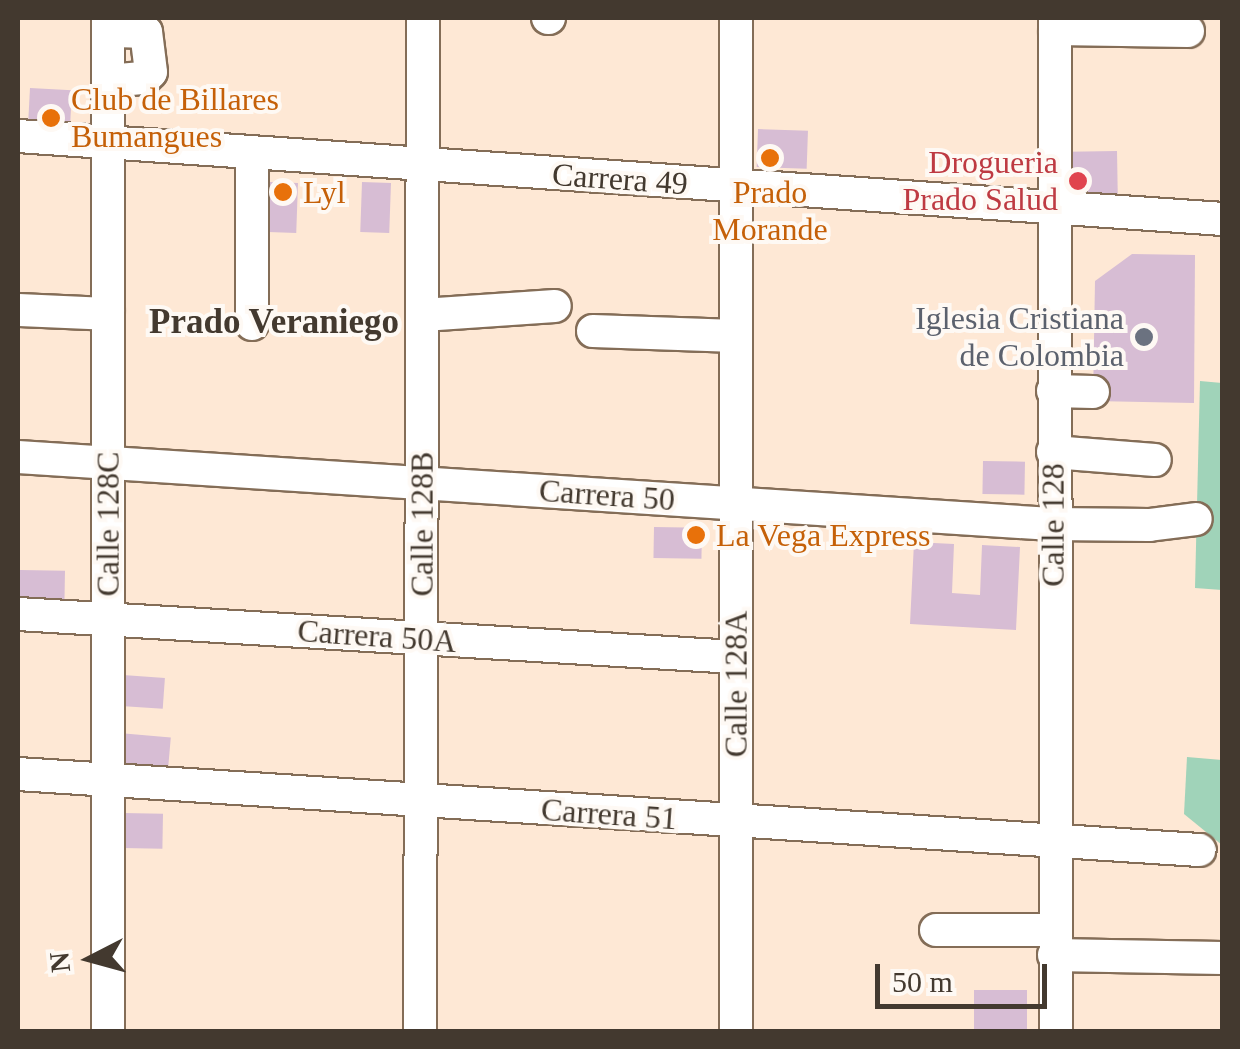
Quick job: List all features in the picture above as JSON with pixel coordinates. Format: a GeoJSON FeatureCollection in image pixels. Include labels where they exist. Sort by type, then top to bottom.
{"type":"FeatureCollection","features":[{"type":"Feature","properties":{"kind":"street","name":"Calle 128B"},"geometry":{"type":"LineString","coordinates":[[420,1032],[424,18]]}},
{"type":"Feature","properties":{"kind":"street","name":"Calle 128A"},"geometry":{"type":"LineString","coordinates":[[736,18],[736,1032]]}},
{"type":"Feature","properties":{"kind":"street"},"geometry":{"type":"LineString","coordinates":[[1055,23],[1188,31]]}},
{"type":"Feature","properties":{"kind":"street","name":"Calle 128"},"geometry":{"type":"LineString","coordinates":[[1055,23],[1052,524],[1056,1032]]}},
{"type":"Feature","properties":{"kind":"street","name":"Calle 128C"},"geometry":{"type":"LineString","coordinates":[[108,24],[108,1032]]}},
{"type":"Feature","properties":{"kind":"street","name":"Carrera 49"},"geometry":{"type":"LineString","coordinates":[[18,136],[1222,219]]}},
{"type":"Feature","properties":{"kind":"street"},"geometry":{"type":"LineString","coordinates":[[252,152],[252,324]]}},
{"type":"Feature","properties":{"kind":"street"},"geometry":{"type":"LineString","coordinates":[[423,315],[555,306]]}},
{"type":"Feature","properties":{"kind":"street"},"geometry":{"type":"LineString","coordinates":[[18,310],[108,314]]}},
{"type":"Feature","properties":{"kind":"street"},"geometry":{"type":"LineString","coordinates":[[593,331],[736,336]]}},
{"type":"Feature","properties":{"kind":"street"},"geometry":{"type":"LineString","coordinates":[[1054,391],[1093,392]]}},
{"type":"Feature","properties":{"kind":"street"},"geometry":{"type":"LineString","coordinates":[[1053,452],[1155,460]]}},
{"type":"Feature","properties":{"kind":"street","name":"Carrera 50"},"geometry":{"type":"LineString","coordinates":[[18,457],[1052,524],[1149,525],[1196,519]]}},
{"type":"Feature","properties":{"kind":"street","name":"Carrera 50A"},"geometry":{"type":"LineString","coordinates":[[18,614],[736,657]]}},
{"type":"Feature","properties":{"kind":"street","name":"Carrera 51"},"geometry":{"type":"LineString","coordinates":[[18,774],[1200,850]]}},
{"type":"Feature","properties":{"kind":"street"},"geometry":{"type":"LineString","coordinates":[[936,930],[1222,958]]}},
{"type":"Feature","properties":{"kind":"green space"},"geometry":{"type":"Polygon","coordinates":[[[1200,381],[1222,383],[1222,590],[1195,588],[1200,381]]]}},
{"type":"Feature","properties":{"kind":"green space"},"geometry":{"type":"Polygon","coordinates":[[[1187,757],[1222,760],[1222,845],[1184,814],[1187,757]]]}},
{"type":"Feature","properties":{"kind":"building"},"geometry":{"type":"Polygon","coordinates":[[[30,88],[72,90],[70,124],[28,122],[30,88]]]}},
{"type":"Feature","properties":{"kind":"building"},"geometry":{"type":"Polygon","coordinates":[[[758,129],[808,131],[807,169],[757,167],[758,129]]]}},
{"type":"Feature","properties":{"kind":"building"},"geometry":{"type":"Polygon","coordinates":[[[1117,151],[1118,195],[1069,196],[1068,152],[1117,151]]]}},
{"type":"Feature","properties":{"kind":"building"},"geometry":{"type":"Polygon","coordinates":[[[270,182],[298,183],[296,233],[268,232],[270,182]]]}},
{"type":"Feature","properties":{"kind":"building"},"geometry":{"type":"Polygon","coordinates":[[[362,182],[391,183],[389,233],[360,232],[362,182]]]}},
{"type":"Feature","properties":{"kind":"building","name":"Iglesia Cristiana de Colombia"},"geometry":{"type":"Polygon","coordinates":[[[1132,254],[1195,255],[1194,403],[1093,401],[1095,281],[1132,254]]]}},
{"type":"Feature","properties":{"kind":"building"},"geometry":{"type":"Polygon","coordinates":[[[983,461],[1025,462],[1024,495],[982,494],[983,461]]]}},
{"type":"Feature","properties":{"kind":"building"},"geometry":{"type":"Polygon","coordinates":[[[654,527],[702,528],[701,559],[653,558],[654,527]]]}},
{"type":"Feature","properties":{"kind":"building"},"geometry":{"type":"Polygon","coordinates":[[[914,542],[954,544],[952,593],[980,595],[982,545],[1020,547],[1016,630],[910,624],[914,542]]]}},
{"type":"Feature","properties":{"kind":"building"},"geometry":{"type":"Polygon","coordinates":[[[20,570],[65,571],[64,600],[19,599],[20,570]]]}},
{"type":"Feature","properties":{"kind":"building"},"geometry":{"type":"Polygon","coordinates":[[[123,675],[165,678],[163,709],[121,706],[123,675]]]}},
{"type":"Feature","properties":{"kind":"building"},"geometry":{"type":"Polygon","coordinates":[[[119,733],[171,738],[168,767],[116,763],[119,733]]]}},
{"type":"Feature","properties":{"kind":"building"},"geometry":{"type":"Polygon","coordinates":[[[123,813],[163,814],[162,849],[122,848],[123,813]]]}},
{"type":"Feature","properties":{"kind":"building"},"geometry":{"type":"Polygon","coordinates":[[[974,990],[1027,990],[1027,1032],[974,1032],[974,990]]]}},
{"type":"Feature","properties":{"kind":"place","name":"Club de Billares Bumangues"},"geometry":{"type":"Point","coordinates":[51,118]}},
{"type":"Feature","properties":{"kind":"place","name":"Prado Morande"},"geometry":{"type":"Point","coordinates":[770,158]}},
{"type":"Feature","properties":{"kind":"place","name":"Drogueria Prado Salud"},"geometry":{"type":"Point","coordinates":[1078,181]}},
{"type":"Feature","properties":{"kind":"place","name":"Lyl"},"geometry":{"type":"Point","coordinates":[283,192]}},
{"type":"Feature","properties":{"kind":"place","name":"Iglesia Cristiana de Colombia"},"geometry":{"type":"Point","coordinates":[1144,337]}},
{"type":"Feature","properties":{"kind":"place","name":"La Vega Express"},"geometry":{"type":"Point","coordinates":[696,535]}},
{"type":"Feature","properties":{"kind":"district","name":"Prado Veraniego"},"geometry":{"type":"Point","coordinates":[274,322]}}]}
